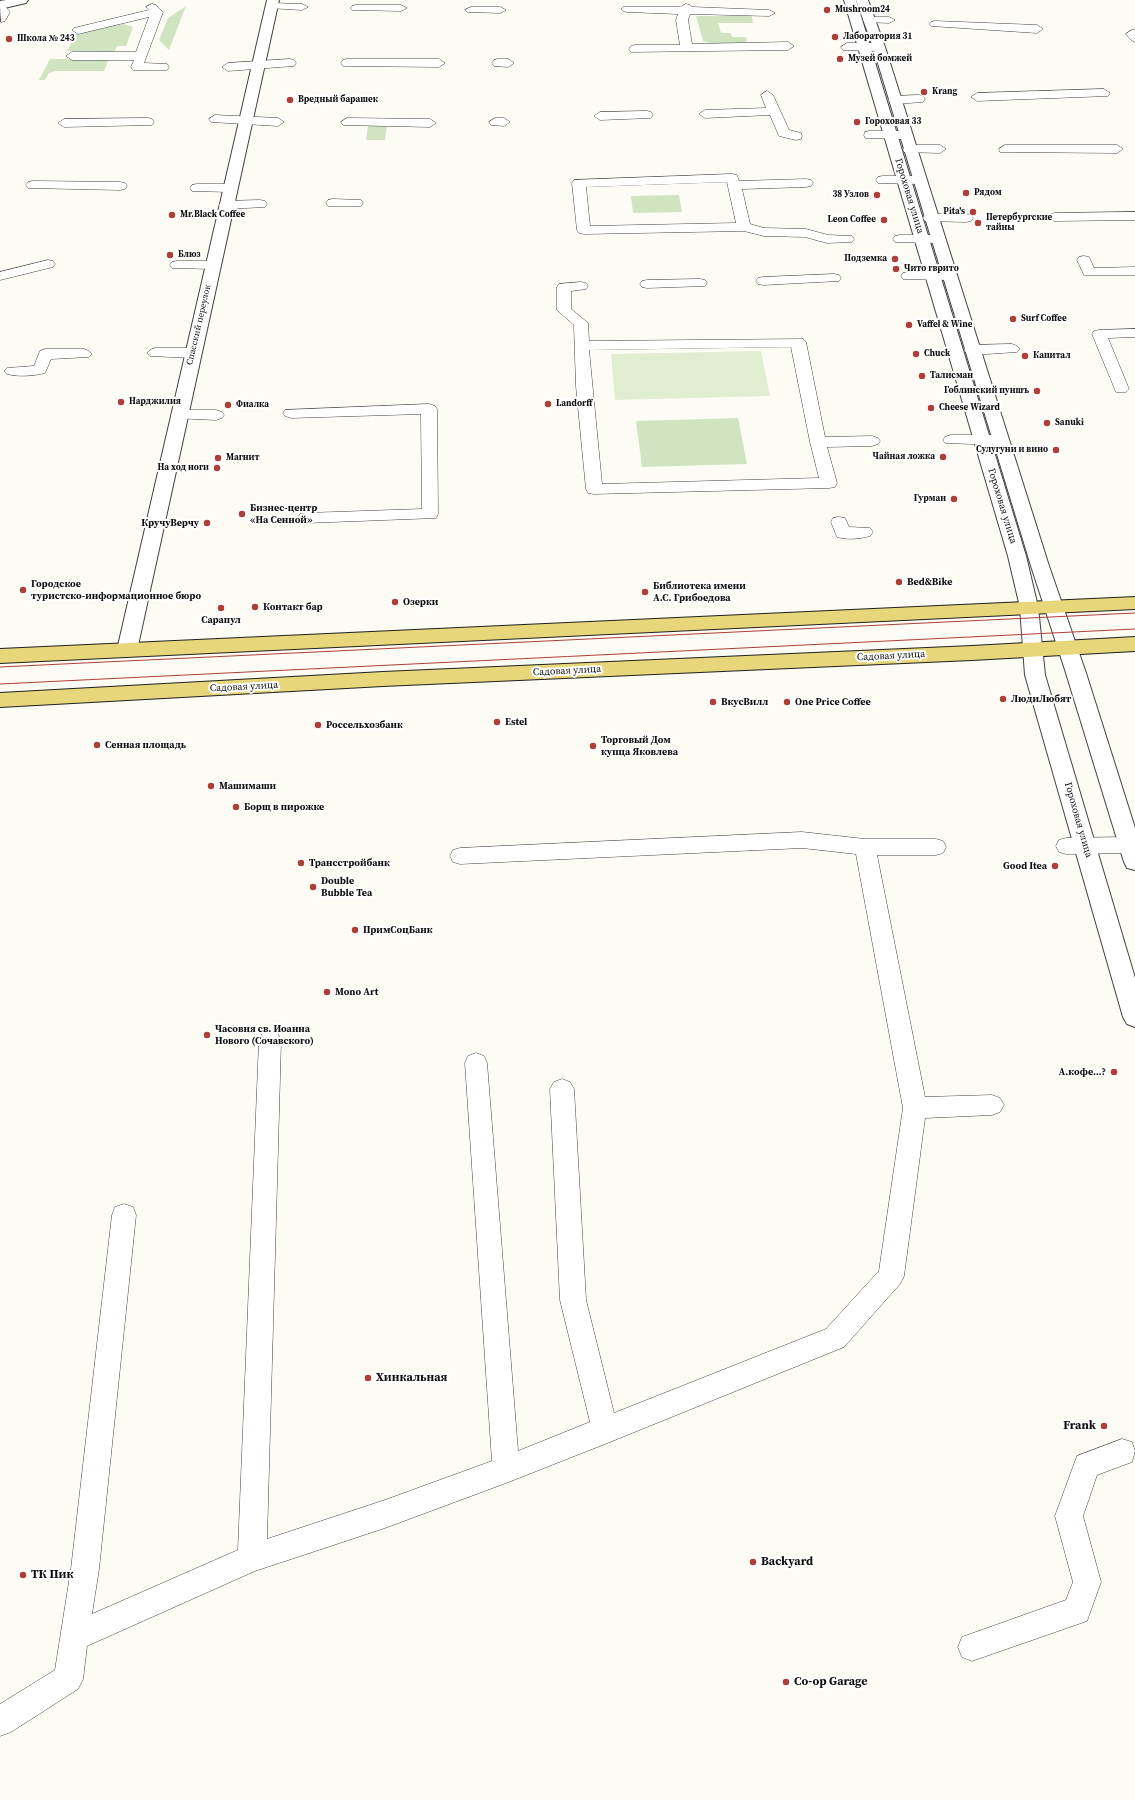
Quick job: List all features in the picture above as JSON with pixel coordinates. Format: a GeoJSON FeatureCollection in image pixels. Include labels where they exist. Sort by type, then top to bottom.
{"type":"FeatureCollection","features":[{"type":"Feature","properties":{"kind":"main road"},"geometry":{"type":"LineString","coordinates":[[0,656],[1135,603]]}},
{"type":"Feature","properties":{"kind":"main road","name":"Садовая улица"},"geometry":{"type":"LineString","coordinates":[[0,700],[391,678],[1033,650],[1135,644]]}},
{"type":"Feature","properties":{"kind":"street"},"geometry":{"type":"LineString","coordinates":[[0,10],[22,0]]}},
{"type":"Feature","properties":{"kind":"street","name":"Гороховая улица"},"geometry":{"type":"LineString","coordinates":[[850,0],[894,100],[901,139],[911,180],[930,218],[937,239],[1053,606],[1068,648],[1132,854]]}},
{"type":"Feature","properties":{"kind":"street","name":"Гороховая улица"},"geometry":{"type":"LineString","coordinates":[[862,0],[869,20],[871,47],[901,139],[911,180],[921,239],[1017,556],[1029,607],[1035,675],[1076,845],[1135,1017]]}},
{"type":"Feature","properties":{"kind":"street","name":"Спасский переулок"},"geometry":{"type":"LineString","coordinates":[[127,650],[272,3]]}},
{"type":"Feature","properties":{"kind":"lane"},"geometry":{"type":"LineString","coordinates":[[272,3],[302,7]]}},
{"type":"Feature","properties":{"kind":"lane"},"geometry":{"type":"LineString","coordinates":[[356,8],[401,8]]}},
{"type":"Feature","properties":{"kind":"lane"},"geometry":{"type":"LineString","coordinates":[[78,30],[155,9],[137,67],[163,67]]}},
{"type":"Feature","properties":{"kind":"lane"},"geometry":{"type":"LineString","coordinates":[[627,9],[685,9],[769,13]]}},
{"type":"Feature","properties":{"kind":"lane"},"geometry":{"type":"LineString","coordinates":[[685,9],[682,20],[687,48]]}},
{"type":"Feature","properties":{"kind":"lane"},"geometry":{"type":"LineString","coordinates":[[471,10],[500,10]]}},
{"type":"Feature","properties":{"kind":"lane"},"geometry":{"type":"LineString","coordinates":[[869,20],[889,20]]}},
{"type":"Feature","properties":{"kind":"lane"},"geometry":{"type":"LineString","coordinates":[[935,24],[1038,29]]}},
{"type":"Feature","properties":{"kind":"lane"},"geometry":{"type":"LineString","coordinates":[[1135,34],[1132,34],[1135,38]]}},
{"type":"Feature","properties":{"kind":"lane"},"geometry":{"type":"LineString","coordinates":[[635,49],[788,46]]}},
{"type":"Feature","properties":{"kind":"lane"},"geometry":{"type":"LineString","coordinates":[[847,47],[871,47]]}},
{"type":"Feature","properties":{"kind":"lane"},"geometry":{"type":"LineString","coordinates":[[72,56],[141,56]]}},
{"type":"Feature","properties":{"kind":"lane"},"geometry":{"type":"LineString","coordinates":[[228,67],[290,63]]}},
{"type":"Feature","properties":{"kind":"lane"},"geometry":{"type":"LineString","coordinates":[[347,63],[439,63]]}},
{"type":"Feature","properties":{"kind":"lane"},"geometry":{"type":"LineString","coordinates":[[977,98],[1104,93]]}},
{"type":"Feature","properties":{"kind":"lane"},"geometry":{"type":"LineString","coordinates":[[767,95],[784,133],[796,136]]}},
{"type":"Feature","properties":{"kind":"lane"},"geometry":{"type":"LineString","coordinates":[[894,100],[919,99]]}},
{"type":"Feature","properties":{"kind":"lane"},"geometry":{"type":"LineString","coordinates":[[705,114],[774,111]]}},
{"type":"Feature","properties":{"kind":"lane"},"geometry":{"type":"LineString","coordinates":[[600,116],[647,115]]}},
{"type":"Feature","properties":{"kind":"lane"},"geometry":{"type":"LineString","coordinates":[[215,119],[278,122]]}},
{"type":"Feature","properties":{"kind":"lane"},"geometry":{"type":"LineString","coordinates":[[64,123],[148,122]]}},
{"type":"Feature","properties":{"kind":"lane"},"geometry":{"type":"LineString","coordinates":[[347,122],[430,123]]}},
{"type":"Feature","properties":{"kind":"lane"},"geometry":{"type":"LineString","coordinates":[[870,135],[901,139],[940,149]]}},
{"type":"Feature","properties":{"kind":"lane"},"geometry":{"type":"LineString","coordinates":[[1004,149],[1117,149]]}},
{"type":"Feature","properties":{"kind":"lane"},"geometry":{"type":"LineString","coordinates":[[744,227],[732,178],[579,182],[584,230],[744,227],[764,232],[806,233],[827,240],[847,239]]}},
{"type":"Feature","properties":{"kind":"lane"},"geometry":{"type":"LineString","coordinates":[[883,180],[911,180]]}},
{"type":"Feature","properties":{"kind":"lane"},"geometry":{"type":"LineString","coordinates":[[734,185],[806,183]]}},
{"type":"Feature","properties":{"kind":"lane"},"geometry":{"type":"LineString","coordinates":[[33,185],[120,186]]}},
{"type":"Feature","properties":{"kind":"lane"},"geometry":{"type":"LineString","coordinates":[[197,188],[230,188]]}},
{"type":"Feature","properties":{"kind":"lane"},"geometry":{"type":"LineString","coordinates":[[333,203],[356,203]]}},
{"type":"Feature","properties":{"kind":"lane"},"geometry":{"type":"LineString","coordinates":[[226,205],[260,204]]}},
{"type":"Feature","properties":{"kind":"lane"},"geometry":{"type":"LineString","coordinates":[[1055,217],[1135,216]]}},
{"type":"Feature","properties":{"kind":"lane"},"geometry":{"type":"LineString","coordinates":[[930,218],[966,218]]}},
{"type":"Feature","properties":{"kind":"lane"},"geometry":{"type":"LineString","coordinates":[[900,239],[937,239]]}},
{"type":"Feature","properties":{"kind":"lane"},"geometry":{"type":"LineString","coordinates":[[1084,260],[1089,272],[1135,271]]}},
{"type":"Feature","properties":{"kind":"lane"},"geometry":{"type":"LineString","coordinates":[[1,276],[48,264]]}},
{"type":"Feature","properties":{"kind":"lane"},"geometry":{"type":"LineString","coordinates":[[178,265],[213,265]]}},
{"type":"Feature","properties":{"kind":"lane"},"geometry":{"type":"LineString","coordinates":[[908,276],[948,276]]}},
{"type":"Feature","properties":{"kind":"lane"},"geometry":{"type":"LineString","coordinates":[[763,281],[834,278]]}},
{"type":"Feature","properties":{"kind":"lane"},"geometry":{"type":"LineString","coordinates":[[647,284],[700,283]]}},
{"type":"Feature","properties":{"kind":"lane"},"geometry":{"type":"LineString","coordinates":[[581,286],[564,287],[564,310],[581,323],[581,346],[585,408],[594,489],[831,488],[818,442],[798,342],[581,346]]}},
{"type":"Feature","properties":{"kind":"lane"},"geometry":{"type":"LineString","coordinates":[[1121,389],[1099,334],[1135,333]]}},
{"type":"Feature","properties":{"kind":"lane"},"geometry":{"type":"LineString","coordinates":[[1086,347],[1105,348]]}},
{"type":"Feature","properties":{"kind":"lane"},"geometry":{"type":"LineString","coordinates":[[972,350],[1012,349]]}},
{"type":"Feature","properties":{"kind":"lane"},"geometry":{"type":"LineString","coordinates":[[155,353],[193,353]]}},
{"type":"Feature","properties":{"kind":"lane"},"geometry":{"type":"LineString","coordinates":[[12,371],[40,370],[45,354],[84,354]]}},
{"type":"Feature","properties":{"kind":"lane"},"geometry":{"type":"LineString","coordinates":[[291,413],[429,409],[430,514],[306,518]]}},
{"type":"Feature","properties":{"kind":"lane"},"geometry":{"type":"LineString","coordinates":[[179,415],[216,414]]}},
{"type":"Feature","properties":{"kind":"lane"},"geometry":{"type":"LineString","coordinates":[[951,440],[1000,440]]}},
{"type":"Feature","properties":{"kind":"lane"},"geometry":{"type":"LineString","coordinates":[[818,442],[872,441]]}},
{"type":"Feature","properties":{"kind":"lane"},"geometry":{"type":"LineString","coordinates":[[840,522],[843,533],[864,532]]}},
{"type":"Feature","properties":{"kind":"lane"},"geometry":{"type":"LineString","coordinates":[[460,856],[802,840],[865,847],[936,847]]}},
{"type":"Feature","properties":{"kind":"lane"},"geometry":{"type":"LineString","coordinates":[[1076,845],[1132,854]]}},
{"type":"Feature","properties":{"kind":"lane"},"geometry":{"type":"LineString","coordinates":[[74,1637],[252,1558],[385,1514],[506,1469],[605,1431],[835,1338],[891,1276],[915,1108],[865,847]]}},
{"type":"Feature","properties":{"kind":"lane"},"geometry":{"type":"LineString","coordinates":[[252,1558],[270,1041]]}},
{"type":"Feature","properties":{"kind":"lane"},"geometry":{"type":"LineString","coordinates":[[476,1063],[506,1469]]}},
{"type":"Feature","properties":{"kind":"lane"},"geometry":{"type":"LineString","coordinates":[[562,1088],[573,1300],[605,1431]]}},
{"type":"Feature","properties":{"kind":"lane"},"geometry":{"type":"LineString","coordinates":[[915,1108],[992,1105]]}},
{"type":"Feature","properties":{"kind":"lane"},"geometry":{"type":"LineString","coordinates":[[0,1721],[68,1679],[85,1569],[124,1215]]}},
{"type":"Feature","properties":{"kind":"lane"},"geometry":{"type":"LineString","coordinates":[[972,1647],[1077,1611],[1087,1582],[1069,1516],[1087,1466],[1122,1452]]}},
{"type":"Feature","properties":{"kind":"green space"},"geometry":{"type":"Polygon","coordinates":[[[186,6],[169,50],[159,40],[168,18],[186,6]]]}},
{"type":"Feature","properties":{"kind":"green space"},"geometry":{"type":"Polygon","coordinates":[[[696,16],[752,16],[753,23],[718,23],[721,33],[731,33],[732,37],[746,37],[747,41],[731,45],[713,44],[703,41],[696,16]]]}},
{"type":"Feature","properties":{"kind":"green space"},"geometry":{"type":"Polygon","coordinates":[[[123,24],[133,27],[126,46],[117,46],[114,52],[67,51],[76,34],[123,24]]]}},
{"type":"Feature","properties":{"kind":"green space"},"geometry":{"type":"Polygon","coordinates":[[[50,59],[109,59],[104,71],[56,71],[49,73],[45,80],[39,80],[50,59]]]}},
{"type":"Feature","properties":{"kind":"green space"},"geometry":{"type":"Polygon","coordinates":[[[368,126],[387,126],[385,140],[366,140],[368,126]]]}},
{"type":"Feature","properties":{"kind":"green space"},"geometry":{"type":"Polygon","coordinates":[[[679,195],[682,212],[633,213],[631,196],[679,195]]]}},
{"type":"Feature","properties":{"kind":"green space"},"geometry":{"type":"Polygon","coordinates":[[[761,351],[770,396],[615,400],[611,354],[761,351]]]}},
{"type":"Feature","properties":{"kind":"green space"},"geometry":{"type":"Polygon","coordinates":[[[738,418],[747,464],[642,467],[636,421],[738,418]]]}},
{"type":"Feature","properties":{"kind":"tram line"},"geometry":{"type":"LineString","coordinates":[[0,667],[1135,613]]}},
{"type":"Feature","properties":{"kind":"tram line"},"geometry":{"type":"LineString","coordinates":[[0,684],[1135,629]]}},
{"type":"Feature","properties":{"kind":"place","name":"Mushroom24"},"geometry":{"type":"Point","coordinates":[827,10]}},
{"type":"Feature","properties":{"kind":"place","name":"Лаборатория 31"},"geometry":{"type":"Point","coordinates":[835,37]}},
{"type":"Feature","properties":{"kind":"place","name":"Школа № 243"},"geometry":{"type":"Point","coordinates":[9,39]}},
{"type":"Feature","properties":{"kind":"place","name":"Музей бомжей"},"geometry":{"type":"Point","coordinates":[840,59]}},
{"type":"Feature","properties":{"kind":"place","name":"Krang"},"geometry":{"type":"Point","coordinates":[924,92]}},
{"type":"Feature","properties":{"kind":"place","name":"Вредный барашек"},"geometry":{"type":"Point","coordinates":[290,100]}},
{"type":"Feature","properties":{"kind":"place","name":"Гороховая 33"},"geometry":{"type":"Point","coordinates":[857,122]}},
{"type":"Feature","properties":{"kind":"place","name":"Рядом"},"geometry":{"type":"Point","coordinates":[966,193]}},
{"type":"Feature","properties":{"kind":"place","name":"38 Узлов"},"geometry":{"type":"Point","coordinates":[877,195]}},
{"type":"Feature","properties":{"kind":"place","name":"Pita's"},"geometry":{"type":"Point","coordinates":[973,212]}},
{"type":"Feature","properties":{"kind":"place","name":"Mr.Black Coffee"},"geometry":{"type":"Point","coordinates":[172,215]}},
{"type":"Feature","properties":{"kind":"place","name":"Leon Coffee"},"geometry":{"type":"Point","coordinates":[884,220]}},
{"type":"Feature","properties":{"kind":"place","name":"Петербургские тайны"},"geometry":{"type":"Point","coordinates":[978,223]}},
{"type":"Feature","properties":{"kind":"place","name":"Блюз"},"geometry":{"type":"Point","coordinates":[170,255]}},
{"type":"Feature","properties":{"kind":"place","name":"Подземка"},"geometry":{"type":"Point","coordinates":[895,259]}},
{"type":"Feature","properties":{"kind":"place","name":"Чито гврито"},"geometry":{"type":"Point","coordinates":[896,269]}},
{"type":"Feature","properties":{"kind":"place","name":"Surf Coffee"},"geometry":{"type":"Point","coordinates":[1013,319]}},
{"type":"Feature","properties":{"kind":"place","name":"Vaffel & Wine"},"geometry":{"type":"Point","coordinates":[909,325]}},
{"type":"Feature","properties":{"kind":"place","name":"Chuck"},"geometry":{"type":"Point","coordinates":[916,354]}},
{"type":"Feature","properties":{"kind":"place","name":"Капитал"},"geometry":{"type":"Point","coordinates":[1025,356]}},
{"type":"Feature","properties":{"kind":"place","name":"Талисман"},"geometry":{"type":"Point","coordinates":[922,376]}},
{"type":"Feature","properties":{"kind":"place","name":"Гоблинский пуншъ"},"geometry":{"type":"Point","coordinates":[1037,391]}},
{"type":"Feature","properties":{"kind":"place","name":"Нарджилия"},"geometry":{"type":"Point","coordinates":[121,402]}},
{"type":"Feature","properties":{"kind":"place","name":"Landorff"},"geometry":{"type":"Point","coordinates":[548,404]}},
{"type":"Feature","properties":{"kind":"place","name":"Фиалка"},"geometry":{"type":"Point","coordinates":[228,405]}},
{"type":"Feature","properties":{"kind":"place","name":"Cheese Wizard"},"geometry":{"type":"Point","coordinates":[931,408]}},
{"type":"Feature","properties":{"kind":"place","name":"Sanuki"},"geometry":{"type":"Point","coordinates":[1047,423]}},
{"type":"Feature","properties":{"kind":"place","name":"Сулугуни и вино"},"geometry":{"type":"Point","coordinates":[1056,450]}},
{"type":"Feature","properties":{"kind":"place","name":"Чайная ложка"},"geometry":{"type":"Point","coordinates":[943,457]}},
{"type":"Feature","properties":{"kind":"place","name":"Магнит"},"geometry":{"type":"Point","coordinates":[218,458]}},
{"type":"Feature","properties":{"kind":"place","name":"На ход ноги"},"geometry":{"type":"Point","coordinates":[217,468]}},
{"type":"Feature","properties":{"kind":"place","name":"Гурман"},"geometry":{"type":"Point","coordinates":[954,499]}},
{"type":"Feature","properties":{"kind":"place","name":"Бизнес-центр «На Сенной»"},"geometry":{"type":"Point","coordinates":[242,514]}},
{"type":"Feature","properties":{"kind":"place","name":"КручуВерчу"},"geometry":{"type":"Point","coordinates":[207,523]}},
{"type":"Feature","properties":{"kind":"place","name":"Bed&Bike"},"geometry":{"type":"Point","coordinates":[899,582]}},
{"type":"Feature","properties":{"kind":"place","name":"Городское туристско-информационное бюро"},"geometry":{"type":"Point","coordinates":[23,590]}},
{"type":"Feature","properties":{"kind":"place","name":"Библиотека имени А.С. Грибоедова"},"geometry":{"type":"Point","coordinates":[645,592]}},
{"type":"Feature","properties":{"kind":"place","name":"Озерки"},"geometry":{"type":"Point","coordinates":[395,602]}},
{"type":"Feature","properties":{"kind":"place","name":"Контакт бар"},"geometry":{"type":"Point","coordinates":[255,607]}},
{"type":"Feature","properties":{"kind":"place","name":"Сарапул"},"geometry":{"type":"Point","coordinates":[221,608]}},
{"type":"Feature","properties":{"kind":"place","name":"ЛюдиЛюбят"},"geometry":{"type":"Point","coordinates":[1003,699]}},
{"type":"Feature","properties":{"kind":"place","name":"ВкусВилл"},"geometry":{"type":"Point","coordinates":[713,702]}},
{"type":"Feature","properties":{"kind":"place","name":"One Price Coffee"},"geometry":{"type":"Point","coordinates":[787,702]}},
{"type":"Feature","properties":{"kind":"place","name":"Estel"},"geometry":{"type":"Point","coordinates":[497,722]}},
{"type":"Feature","properties":{"kind":"place","name":"Россельхозбанк"},"geometry":{"type":"Point","coordinates":[318,725]}},
{"type":"Feature","properties":{"kind":"place","name":"Сенная площадь"},"geometry":{"type":"Point","coordinates":[97,745]}},
{"type":"Feature","properties":{"kind":"place","name":"Торговый Дом купца Яковлева"},"geometry":{"type":"Point","coordinates":[593,746]}},
{"type":"Feature","properties":{"kind":"place","name":"Машимаши"},"geometry":{"type":"Point","coordinates":[211,786]}},
{"type":"Feature","properties":{"kind":"place","name":"Борщ в пирожке"},"geometry":{"type":"Point","coordinates":[236,807]}},
{"type":"Feature","properties":{"kind":"place","name":"Трансстройбанк"},"geometry":{"type":"Point","coordinates":[301,863]}},
{"type":"Feature","properties":{"kind":"place","name":"Good Itea"},"geometry":{"type":"Point","coordinates":[1055,866]}},
{"type":"Feature","properties":{"kind":"place","name":"Double Bubble Tea"},"geometry":{"type":"Point","coordinates":[313,887]}},
{"type":"Feature","properties":{"kind":"place","name":"ПримСоцБанк"},"geometry":{"type":"Point","coordinates":[355,930]}},
{"type":"Feature","properties":{"kind":"place","name":"Mono Art"},"geometry":{"type":"Point","coordinates":[327,992]}},
{"type":"Feature","properties":{"kind":"place","name":"Часовня св. Иоанна Нового (Сочавского)"},"geometry":{"type":"Point","coordinates":[207,1035]}},
{"type":"Feature","properties":{"kind":"place","name":"А.кофе...?"},"geometry":{"type":"Point","coordinates":[1114,1072]}},
{"type":"Feature","properties":{"kind":"place","name":"Хинкальная"},"geometry":{"type":"Point","coordinates":[368,1378]}},
{"type":"Feature","properties":{"kind":"place","name":"Frank"},"geometry":{"type":"Point","coordinates":[1104,1426]}},
{"type":"Feature","properties":{"kind":"place","name":"Backyard"},"geometry":{"type":"Point","coordinates":[753,1562]}},
{"type":"Feature","properties":{"kind":"place","name":"ТК Пик"},"geometry":{"type":"Point","coordinates":[23,1575]}},
{"type":"Feature","properties":{"kind":"place","name":"Co-op Garage"},"geometry":{"type":"Point","coordinates":[786,1682]}}]}
